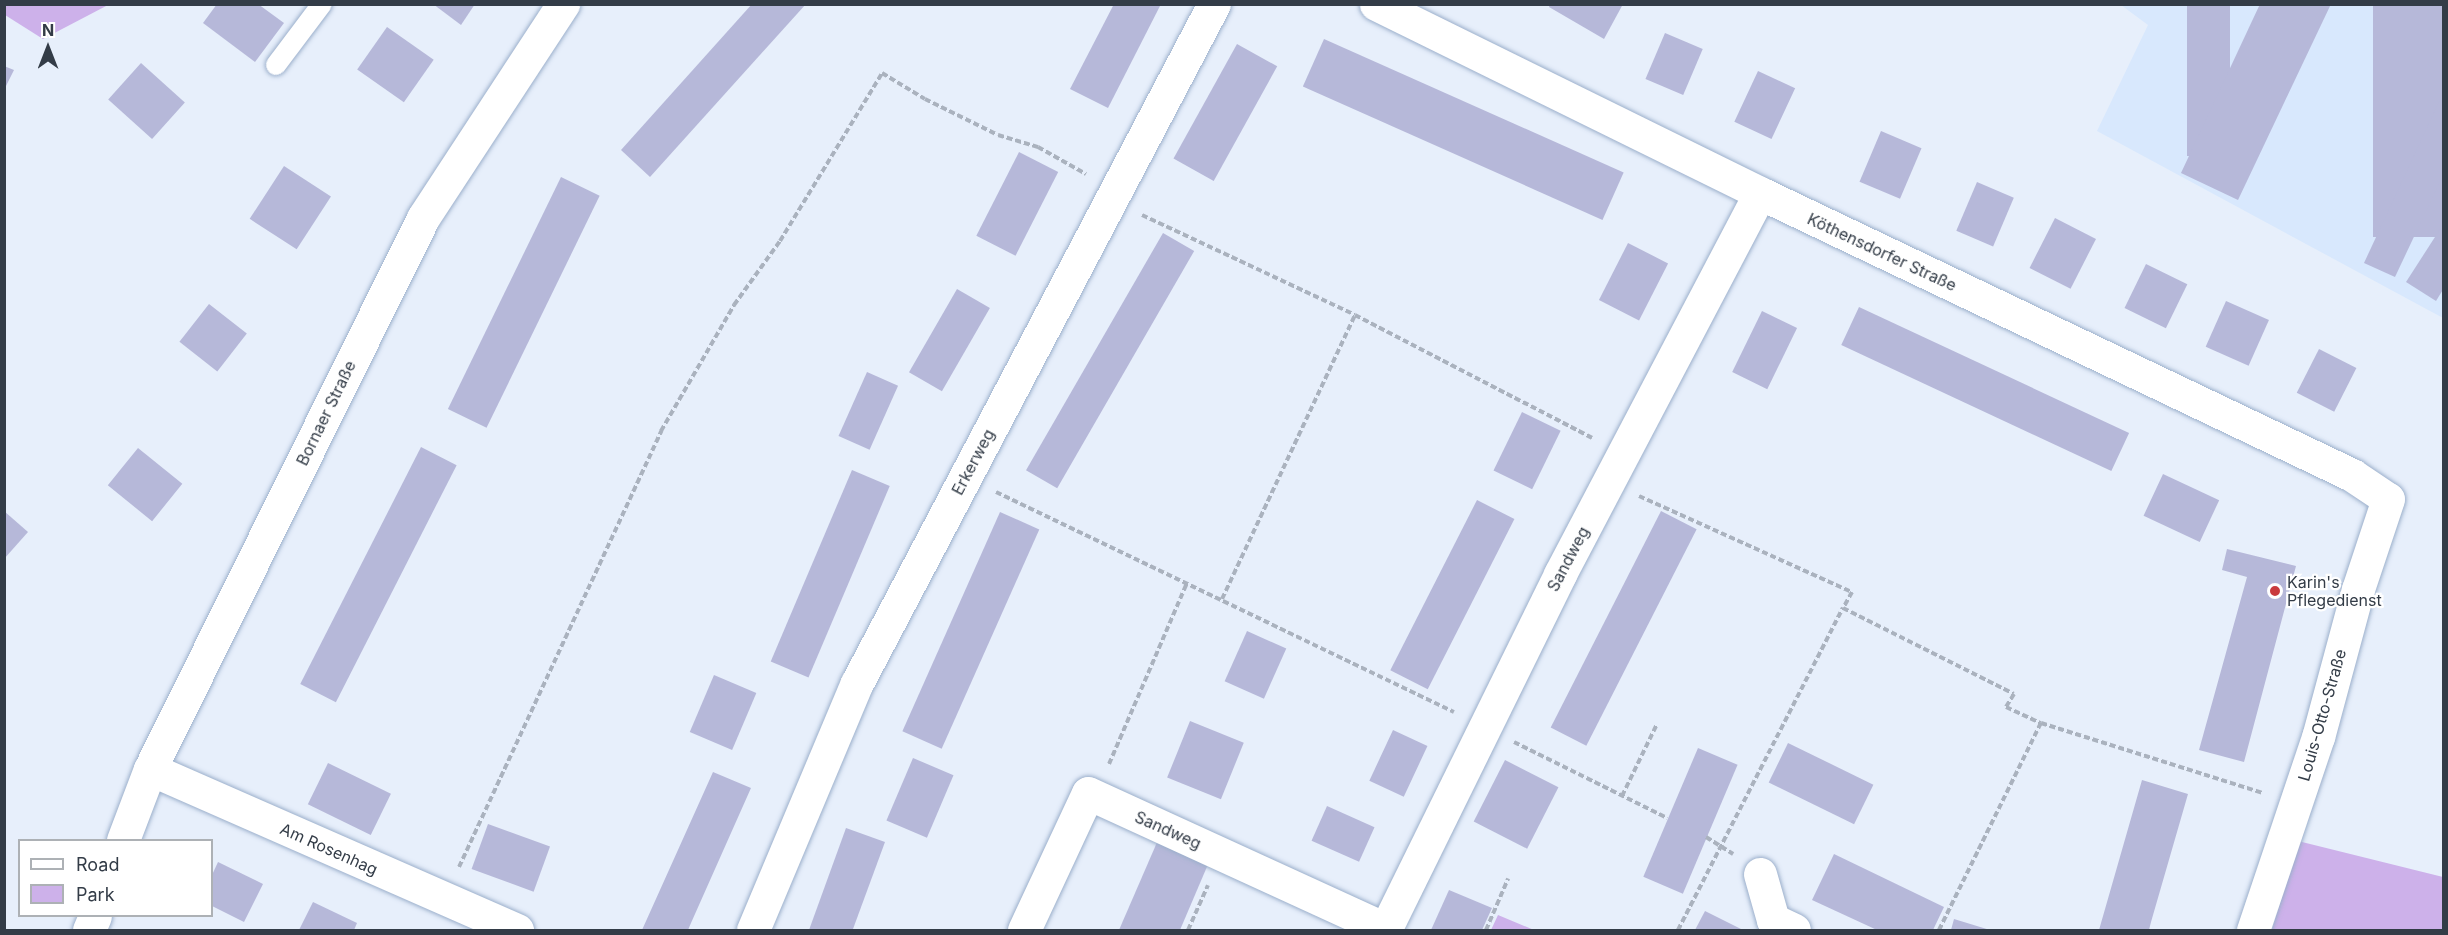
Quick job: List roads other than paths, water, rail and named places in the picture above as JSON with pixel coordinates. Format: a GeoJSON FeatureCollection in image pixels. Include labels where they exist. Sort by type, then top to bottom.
{"type":"FeatureCollection","features":[{"type":"Feature","properties":{"kind":"street","name":"Erkerweg"},"geometry":{"type":"LineString","coordinates":[[753,930],[857,683],[1214,4]]}},
{"type":"Feature","properties":{"kind":"street","name":"Bornaer Straße"},"geometry":{"type":"LineString","coordinates":[[123,839],[150,769],[423,218],[556,7]]}},
{"type":"Feature","properties":{"kind":"street","name":"Köthensdorfer Straße"},"geometry":{"type":"LineString","coordinates":[[1395,8],[1760,194],[2352,476],[2388,499]]}},
{"type":"Feature","properties":{"kind":"street","name":"Sandweg"},"geometry":{"type":"LineString","coordinates":[[1024,930],[1088,793],[1385,930],[1484,727],[1760,194]]}},
{"type":"Feature","properties":{"kind":"street","name":"Louis-Otto-Straße"},"geometry":{"type":"LineString","coordinates":[[2253,930],[2295,803],[2388,499]]}},
{"type":"Feature","properties":{"kind":"street","name":"Am Rosenhag"},"geometry":{"type":"LineString","coordinates":[[150,769],[511,929]]}},
{"type":"Feature","properties":{"kind":"street"},"geometry":{"type":"LineString","coordinates":[[1760,874],[1773,921],[1794,930]]}},
{"type":"Feature","properties":{"kind":"lane"},"geometry":{"type":"LineString","coordinates":[[276,65],[322,4]]}},
{"type":"Feature","properties":{"kind":"place","name":"Karin's Pflegedienst"},"geometry":{"type":"Point","coordinates":[2275,591]}}]}
